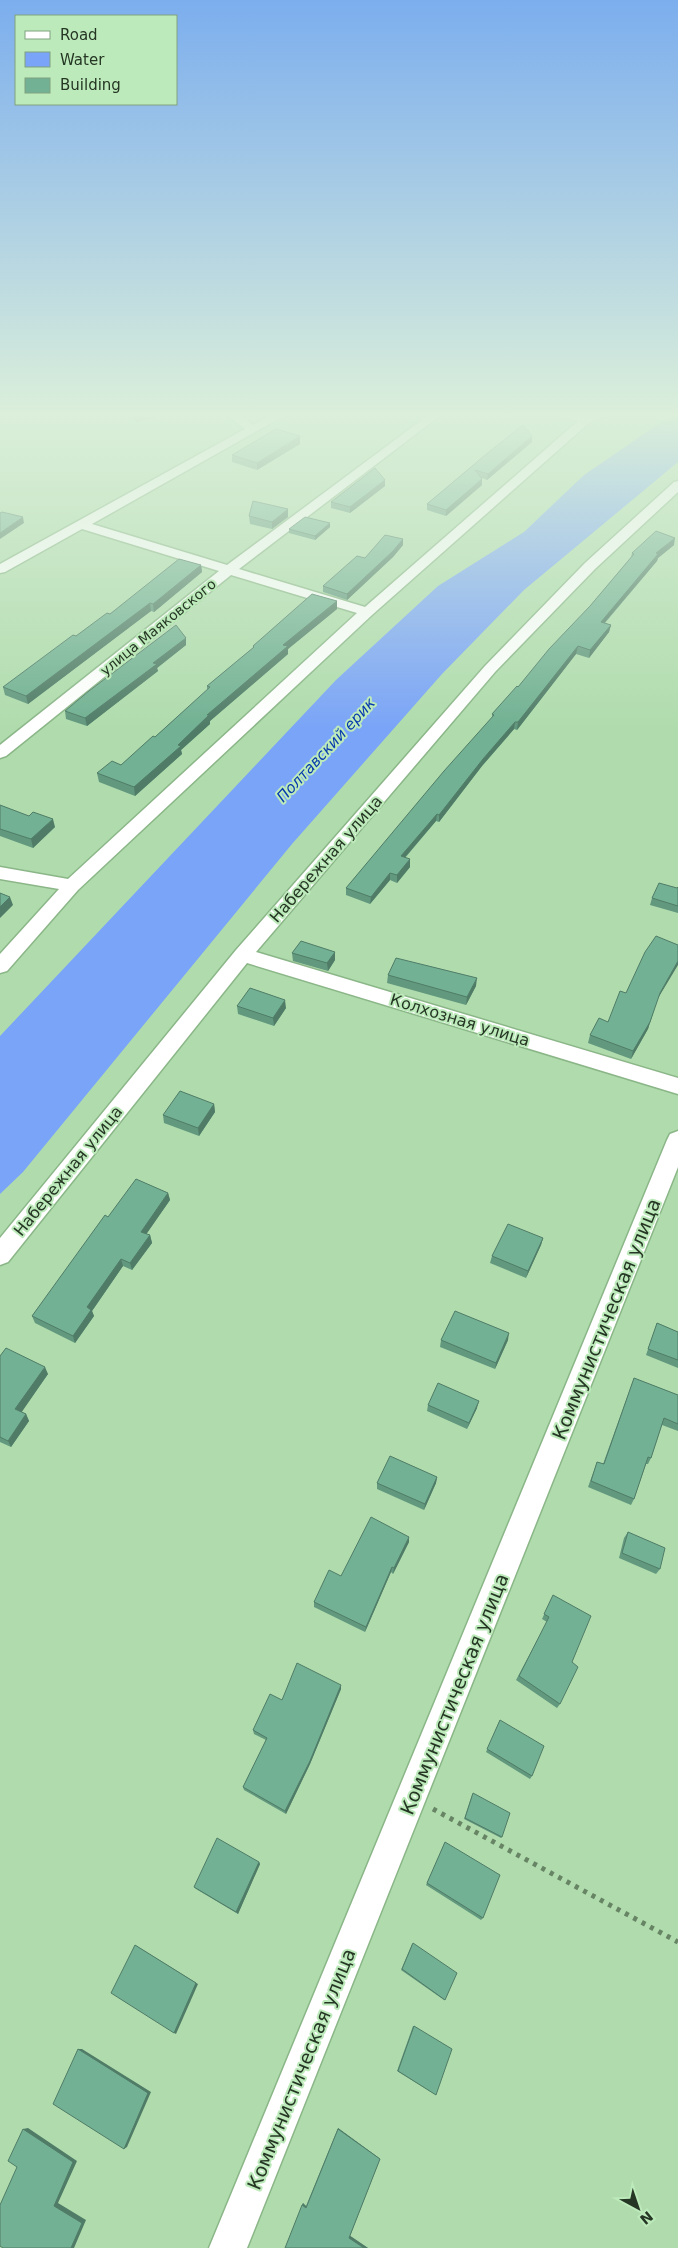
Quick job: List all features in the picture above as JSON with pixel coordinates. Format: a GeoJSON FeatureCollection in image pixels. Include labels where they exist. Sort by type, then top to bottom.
{"type":"FeatureCollection","features":[{"type":"Feature","properties":{"kind":"street"},"geometry":{"type":"LineString","coordinates":[[0,569],[89,519]]}},
{"type":"Feature","properties":{"kind":"street","name":"улица Маяковского"},"geometry":{"type":"LineString","coordinates":[[0,753],[230,569],[297,519]]}},
{"type":"Feature","properties":{"kind":"street"},"geometry":{"type":"LineString","coordinates":[[0,966],[72,886],[367,612],[473,519]]}},
{"type":"Feature","properties":{"kind":"street","name":"Набережная улица"},"geometry":{"type":"LineString","coordinates":[[0,1255],[243,955],[490,669],[590,566],[642,519]]}},
{"type":"Feature","properties":{"kind":"street"},"geometry":{"type":"LineString","coordinates":[[80,524],[367,612]]}},
{"type":"Feature","properties":{"kind":"street"},"geometry":{"type":"LineString","coordinates":[[0,873],[72,886]]}},
{"type":"Feature","properties":{"kind":"street","name":"Колхозная улица"},"geometry":{"type":"LineString","coordinates":[[243,955],[678,1086]]}},
{"type":"Feature","properties":{"kind":"street","name":"Коммунистическая улица"},"geometry":{"type":"LineString","coordinates":[[228,2248],[678,1140]]}},
{"type":"Feature","properties":{"kind":"path"},"geometry":{"type":"LineString","coordinates":[[412,1798],[678,1942]]}},
{"type":"Feature","properties":{"kind":"water","name":"Полтавский ерик"},"geometry":{"type":"Polygon","coordinates":[[[538,519],[610,519],[524,590],[442,674],[292,844],[23,1172],[0,1194],[0,1036],[336,680],[438,586],[524,532],[538,519]]]}},
{"type":"Feature","properties":{"kind":"building"},"geometry":{"type":"Polygon","coordinates":[[[0,519],[20,519],[0,533],[0,519]]]}},
{"type":"Feature","properties":{"kind":"building"},"geometry":{"type":"Polygon","coordinates":[[[260,519],[276,519],[272,522],[260,519]]]}},
{"type":"Feature","properties":{"kind":"building"},"geometry":{"type":"Polygon","coordinates":[[[302,519],[313,519],[330,523],[315,536],[289,529],[302,519]]]}},
{"type":"Feature","properties":{"kind":"building"},"geometry":{"type":"Polygon","coordinates":[[[656,531],[675,538],[656,553],[658,554],[601,622],[611,625],[590,650],[578,646],[518,722],[515,722],[439,815],[437,814],[401,856],[410,859],[397,875],[390,873],[371,897],[346,888],[444,771],[494,715],[492,714],[590,606],[634,554],[632,553],[656,531]]]}},
{"type":"Feature","properties":{"kind":"building"},"geometry":{"type":"Polygon","coordinates":[[[385,535],[403,539],[393,551],[347,594],[323,586],[357,556],[365,558],[385,535]]]}},
{"type":"Feature","properties":{"kind":"building"},"geometry":{"type":"Polygon","coordinates":[[[179,559],[201,565],[153,604],[150,603],[26,696],[3,687],[73,635],[76,636],[107,613],[110,614],[179,559]]]}},
{"type":"Feature","properties":{"kind":"building"},"geometry":{"type":"Polygon","coordinates":[[[312,594],[337,601],[283,645],[288,646],[207,715],[209,715],[178,745],[181,746],[134,787],[97,773],[112,761],[121,765],[153,736],[155,737],[210,687],[207,686],[254,647],[312,594]]]}},
{"type":"Feature","properties":{"kind":"building"},"geometry":{"type":"Polygon","coordinates":[[[176,625],[186,638],[153,663],[157,664],[85,718],[65,711],[89,691],[176,625]]]}},
{"type":"Feature","properties":{"kind":"building"},"geometry":{"type":"Polygon","coordinates":[[[0,805],[29,816],[33,812],[53,819],[31,839],[0,829],[0,805]]]}},
{"type":"Feature","properties":{"kind":"building"},"geometry":{"type":"Polygon","coordinates":[[[659,883],[678,887],[678,906],[652,898],[659,883]]]}},
{"type":"Feature","properties":{"kind":"building"},"geometry":{"type":"Polygon","coordinates":[[[0,893],[10,897],[0,907],[0,893]]]}},
{"type":"Feature","properties":{"kind":"building"},"geometry":{"type":"Polygon","coordinates":[[[656,936],[678,945],[678,961],[660,993],[650,1022],[633,1051],[590,1035],[599,1018],[608,1022],[620,991],[626,993],[645,952],[656,936]]]}},
{"type":"Feature","properties":{"kind":"building"},"geometry":{"type":"Polygon","coordinates":[[[301,941],[335,952],[327,963],[292,953],[301,941]]]}},
{"type":"Feature","properties":{"kind":"building"},"geometry":{"type":"Polygon","coordinates":[[[396,958],[477,978],[467,997],[388,975],[396,958]]]}},
{"type":"Feature","properties":{"kind":"building"},"geometry":{"type":"Polygon","coordinates":[[[250,988],[285,1000],[273,1018],[237,1006],[250,988]]]}},
{"type":"Feature","properties":{"kind":"building"},"geometry":{"type":"Polygon","coordinates":[[[180,1091],[214,1104],[198,1128],[163,1115],[180,1091]]]}},
{"type":"Feature","properties":{"kind":"building"},"geometry":{"type":"Polygon","coordinates":[[[136,1179],[168,1193],[141,1232],[150,1235],[130,1263],[121,1259],[87,1307],[91,1310],[73,1336],[32,1316],[105,1215],[108,1217],[136,1179]]]}},
{"type":"Feature","properties":{"kind":"building"},"geometry":{"type":"Polygon","coordinates":[[[508,1224],[543,1238],[528,1271],[492,1256],[508,1224]]]}},
{"type":"Feature","properties":{"kind":"building"},"geometry":{"type":"Polygon","coordinates":[[[455,1311],[509,1333],[496,1363],[441,1340],[455,1311]]]}},
{"type":"Feature","properties":{"kind":"building"},"geometry":{"type":"Polygon","coordinates":[[[657,1323],[678,1332],[678,1360],[648,1349],[657,1323]]]}},
{"type":"Feature","properties":{"kind":"building"},"geometry":{"type":"Polygon","coordinates":[[[6,1348],[45,1367],[15,1409],[26,1414],[8,1441],[0,1437],[0,1356],[6,1348]]]}},
{"type":"Feature","properties":{"kind":"building"},"geometry":{"type":"Polygon","coordinates":[[[634,1378],[678,1395],[678,1424],[664,1418],[651,1458],[648,1457],[634,1499],[591,1481],[597,1462],[604,1464],[634,1378]]]}},
{"type":"Feature","properties":{"kind":"building"},"geometry":{"type":"Polygon","coordinates":[[[438,1383],[479,1401],[469,1423],[428,1405],[438,1383]]]}},
{"type":"Feature","properties":{"kind":"building"},"geometry":{"type":"Polygon","coordinates":[[[390,1456],[437,1477],[425,1504],[377,1483],[390,1456]]]}},
{"type":"Feature","properties":{"kind":"building"},"geometry":{"type":"Polygon","coordinates":[[[371,1517],[409,1537],[394,1568],[392,1567],[366,1627],[314,1602],[329,1570],[341,1576],[371,1517]]]}},
{"type":"Feature","properties":{"kind":"building"},"geometry":{"type":"Polygon","coordinates":[[[628,1532],[665,1548],[660,1569],[622,1553],[628,1532]]]}},
{"type":"Feature","properties":{"kind":"building"},"geometry":{"type":"Polygon","coordinates":[[[553,1595],[591,1616],[572,1662],[578,1667],[560,1704],[519,1676],[549,1617],[544,1614],[553,1595]]]}},
{"type":"Feature","properties":{"kind":"building"},"geometry":{"type":"Polygon","coordinates":[[[297,1663],[341,1685],[310,1761],[285,1811],[243,1787],[267,1738],[253,1730],[270,1694],[282,1700],[297,1663]]]}},
{"type":"Feature","properties":{"kind":"building"},"geometry":{"type":"Polygon","coordinates":[[[500,1720],[544,1746],[532,1776],[487,1749],[500,1720]]]}},
{"type":"Feature","properties":{"kind":"building"},"geometry":{"type":"Polygon","coordinates":[[[473,1793],[510,1813],[502,1837],[465,1818],[473,1793]]]}},
{"type":"Feature","properties":{"kind":"building"},"geometry":{"type":"Polygon","coordinates":[[[217,1838],[259,1862],[236,1912],[194,1887],[217,1838]]]}},
{"type":"Feature","properties":{"kind":"building"},"geometry":{"type":"Polygon","coordinates":[[[445,1842],[500,1875],[483,1918],[427,1883],[445,1842]]]}},
{"type":"Feature","properties":{"kind":"building"},"geometry":{"type":"Polygon","coordinates":[[[413,1943],[457,1973],[445,2000],[402,1969],[413,1943]]]}},
{"type":"Feature","properties":{"kind":"building"},"geometry":{"type":"Polygon","coordinates":[[[135,1945],[196,1983],[174,2033],[111,1993],[135,1945]]]}},
{"type":"Feature","properties":{"kind":"building"},"geometry":{"type":"Polygon","coordinates":[[[414,2026],[452,2049],[436,2095],[398,2071],[414,2026]]]}},
{"type":"Feature","properties":{"kind":"building"},"geometry":{"type":"Polygon","coordinates":[[[78,2049],[148,2093],[124,2149],[53,2104],[78,2049]]]}},
{"type":"Feature","properties":{"kind":"building"},"geometry":{"type":"Polygon","coordinates":[[[23,2129],[73,2162],[54,2206],[82,2223],[71,2248],[3,2248],[0,2246],[0,2205],[17,2167],[8,2161],[23,2129]]]}},
{"type":"Feature","properties":{"kind":"building"},"geometry":{"type":"Polygon","coordinates":[[[338,2129],[380,2159],[349,2238],[364,2248],[285,2248],[302,2205],[306,2208],[338,2129]]]}}]}
